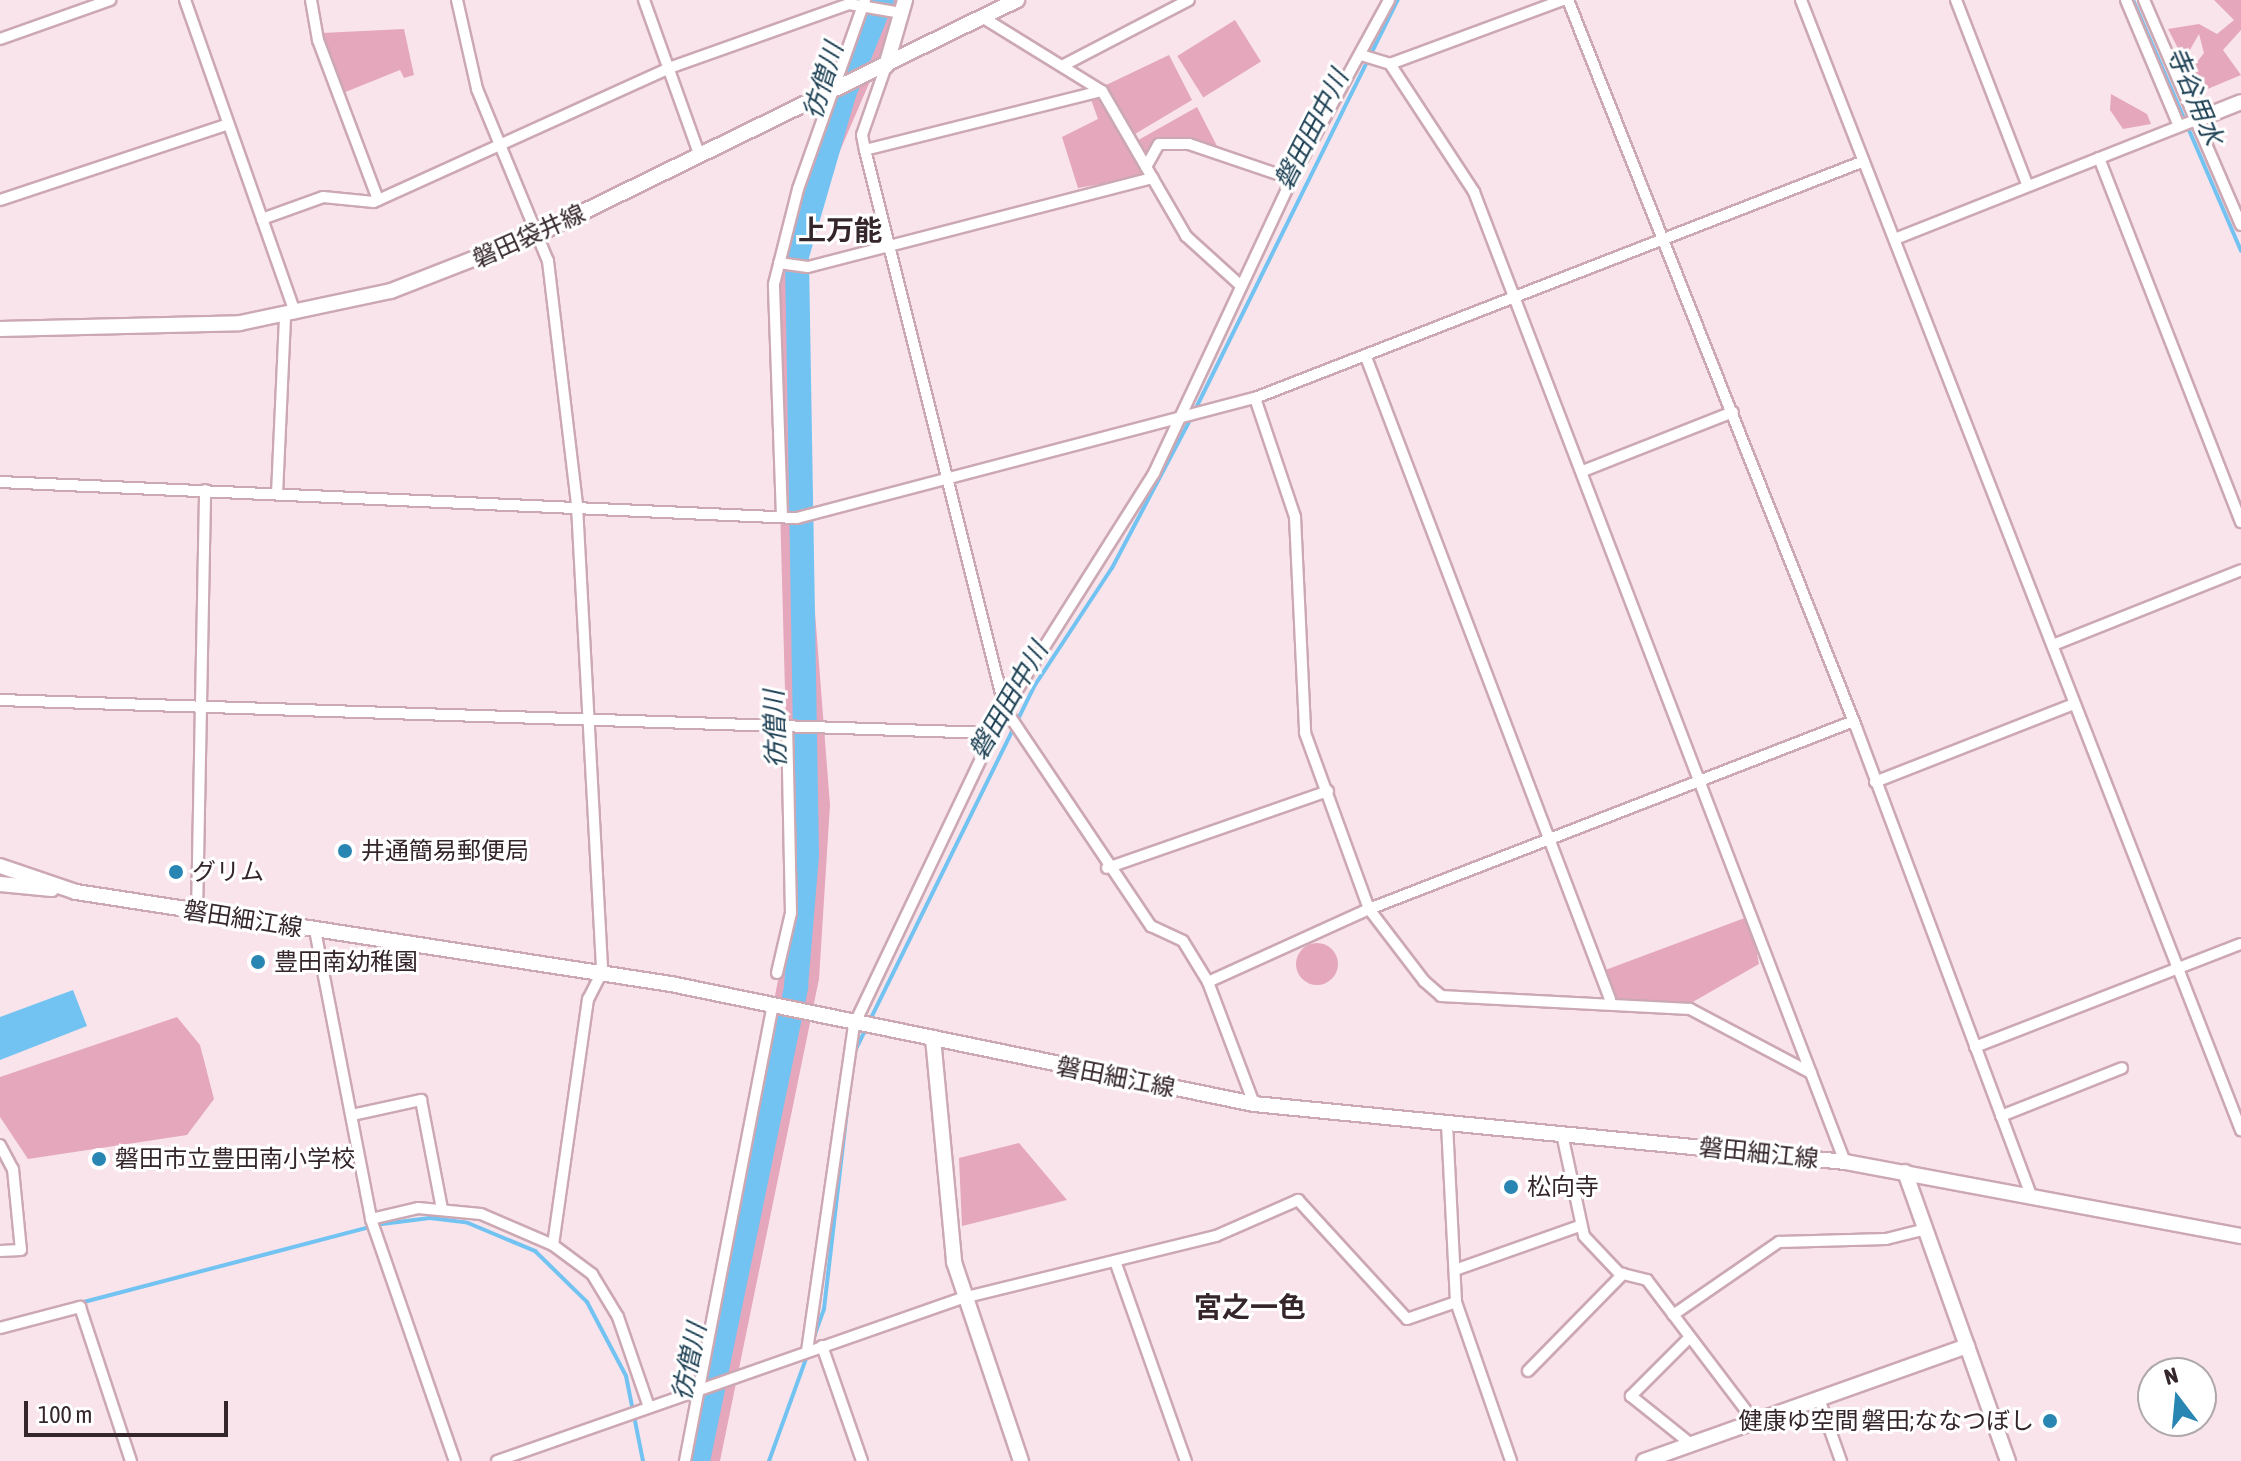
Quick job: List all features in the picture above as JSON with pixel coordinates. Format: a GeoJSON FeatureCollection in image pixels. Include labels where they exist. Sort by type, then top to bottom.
{"type":"FeatureCollection","features":[{"type":"Feature","properties":{"kind":"main road","name":"磐田袋井線"},"geometry":{"type":"LineString","coordinates":[[0,329],[149,331],[290,314],[391,291],[540,233],[1017,0]]}},
{"type":"Feature","properties":{"kind":"main road"},"geometry":{"type":"LineString","coordinates":[[886,66],[903,7]]}},
{"type":"Feature","properties":{"kind":"main road"},"geometry":{"type":"LineString","coordinates":[[2196,120],[2241,102]]}},
{"type":"Feature","properties":{"kind":"main road","name":"磐田細江線"},"geometry":{"type":"LineString","coordinates":[[0,866],[76,892],[197,913],[602,972],[1254,1104],[1845,1162],[2031,1194],[2241,1236]]}},
{"type":"Feature","properties":{"kind":"main road"},"geometry":{"type":"LineString","coordinates":[[0,884],[76,892]]}},
{"type":"Feature","properties":{"kind":"main road"},"geometry":{"type":"LineString","coordinates":[[933,1038],[963,1298],[1021,1461]]}},
{"type":"Feature","properties":{"kind":"main road"},"geometry":{"type":"LineString","coordinates":[[1905,1172],[2008,1461]]}},
{"type":"Feature","properties":{"kind":"main road"},"geometry":{"type":"LineString","coordinates":[[1644,1461],[1967,1346]]}},
{"type":"Feature","properties":{"kind":"street"},"geometry":{"type":"LineString","coordinates":[[0,39],[110,0]]}},
{"type":"Feature","properties":{"kind":"street"},"geometry":{"type":"LineString","coordinates":[[185,0],[262,219],[290,314],[277,494]]}},
{"type":"Feature","properties":{"kind":"street"},"geometry":{"type":"LineString","coordinates":[[311,0],[318,40],[378,200]]}},
{"type":"Feature","properties":{"kind":"street"},"geometry":{"type":"LineString","coordinates":[[457,0],[497,142],[540,233],[577,506],[593,725],[602,972],[588,999],[553,1245]]}},
{"type":"Feature","properties":{"kind":"street"},"geometry":{"type":"LineString","coordinates":[[644,0],[699,154]]}},
{"type":"Feature","properties":{"kind":"street"},"geometry":{"type":"LineString","coordinates":[[1062,66],[1189,0]]}},
{"type":"Feature","properties":{"kind":"street"},"geometry":{"type":"LineString","coordinates":[[807,1351],[854,1025],[992,733],[1177,424],[1292,179],[1389,0]]}},
{"type":"Feature","properties":{"kind":"street"},"geometry":{"type":"LineString","coordinates":[[1361,55],[1390,64],[1566,0],[1854,721],[2031,1194]]}},
{"type":"Feature","properties":{"kind":"street"},"geometry":{"type":"LineString","coordinates":[[1801,0],[2241,1130]]}},
{"type":"Feature","properties":{"kind":"street"},"geometry":{"type":"LineString","coordinates":[[1956,0],[2027,184]]}},
{"type":"Feature","properties":{"kind":"street"},"geometry":{"type":"LineString","coordinates":[[2126,0],[2179,126]]}},
{"type":"Feature","properties":{"kind":"street"},"geometry":{"type":"LineString","coordinates":[[2144,0],[2241,225]]}},
{"type":"Feature","properties":{"kind":"street"},"geometry":{"type":"LineString","coordinates":[[262,219],[323,197],[378,200],[497,142],[669,68],[865,2],[903,7]]}},
{"type":"Feature","properties":{"kind":"street"},"geometry":{"type":"LineString","coordinates":[[782,517],[774,284],[834,90],[865,2]]}},
{"type":"Feature","properties":{"kind":"street"},"geometry":{"type":"LineString","coordinates":[[982,17],[1102,91],[1186,236],[1240,285]]}},
{"type":"Feature","properties":{"kind":"street"},"geometry":{"type":"LineString","coordinates":[[1390,64],[1474,192],[1845,1162]]}},
{"type":"Feature","properties":{"kind":"street"},"geometry":{"type":"LineString","coordinates":[[886,66],[862,135],[1005,709],[1107,868],[1151,926],[1183,941],[1208,982],[1254,1104]]}},
{"type":"Feature","properties":{"kind":"street"},"geometry":{"type":"LineString","coordinates":[[865,150],[1102,91]]}},
{"type":"Feature","properties":{"kind":"street"},"geometry":{"type":"LineString","coordinates":[[1895,239],[2027,184],[2196,120]]}},
{"type":"Feature","properties":{"kind":"street"},"geometry":{"type":"LineString","coordinates":[[0,200],[228,124]]}},
{"type":"Feature","properties":{"kind":"street"},"geometry":{"type":"LineString","coordinates":[[1146,167],[1159,144],[1189,144],[1292,179]]}},
{"type":"Feature","properties":{"kind":"street"},"geometry":{"type":"LineString","coordinates":[[2099,158],[2241,522]]}},
{"type":"Feature","properties":{"kind":"street"},"geometry":{"type":"LineString","coordinates":[[0,482],[797,518],[949,483],[1177,424],[1255,398],[1864,161]]}},
{"type":"Feature","properties":{"kind":"street"},"geometry":{"type":"LineString","coordinates":[[779,263],[808,267],[1153,178]]}},
{"type":"Feature","properties":{"kind":"street"},"geometry":{"type":"LineString","coordinates":[[1366,357],[1610,999]]}},
{"type":"Feature","properties":{"kind":"street"},"geometry":{"type":"LineString","coordinates":[[1255,398],[1295,517],[1299,706],[1369,909],[1441,996],[1610,999],[1690,1009],[1811,1073]]}},
{"type":"Feature","properties":{"kind":"street"},"geometry":{"type":"LineString","coordinates":[[1583,471],[1733,412]]}},
{"type":"Feature","properties":{"kind":"street"},"geometry":{"type":"LineString","coordinates":[[197,913],[205,490]]}},
{"type":"Feature","properties":{"kind":"street"},"geometry":{"type":"LineString","coordinates":[[2053,645],[2241,570]]}},
{"type":"Feature","properties":{"kind":"street"},"geometry":{"type":"LineString","coordinates":[[0,700],[202,711],[593,725],[992,733]]}},
{"type":"Feature","properties":{"kind":"street"},"geometry":{"type":"LineString","coordinates":[[1875,782],[2074,704]]}},
{"type":"Feature","properties":{"kind":"street"},"geometry":{"type":"LineString","coordinates":[[1208,982],[1369,909],[1854,721]]}},
{"type":"Feature","properties":{"kind":"street"},"geometry":{"type":"LineString","coordinates":[[777,973],[791,913],[787,729]]}},
{"type":"Feature","properties":{"kind":"street"},"geometry":{"type":"LineString","coordinates":[[1107,868],[1328,791]]}},
{"type":"Feature","properties":{"kind":"street"},"geometry":{"type":"LineString","coordinates":[[315,930],[371,1219],[455,1461]]}},
{"type":"Feature","properties":{"kind":"street"},"geometry":{"type":"LineString","coordinates":[[1975,1047],[2241,944]]}},
{"type":"Feature","properties":{"kind":"street"},"geometry":{"type":"LineString","coordinates":[[685,1461],[773,1005]]}},
{"type":"Feature","properties":{"kind":"street"},"geometry":{"type":"LineString","coordinates":[[2001,1116],[2122,1068]]}},
{"type":"Feature","properties":{"kind":"street"},"geometry":{"type":"LineString","coordinates":[[352,1115],[421,1100],[442,1209]]}},
{"type":"Feature","properties":{"kind":"street"},"geometry":{"type":"LineString","coordinates":[[1447,1124],[1456,1302],[1511,1461]]}},
{"type":"Feature","properties":{"kind":"street"},"geometry":{"type":"LineString","coordinates":[[1562,1134],[1579,1226],[1623,1274],[1647,1280],[1688,1339],[1754,1421]]}},
{"type":"Feature","properties":{"kind":"street"},"geometry":{"type":"LineString","coordinates":[[0,1145],[13,1169],[21,1250],[0,1251]]}},
{"type":"Feature","properties":{"kind":"street"},"geometry":{"type":"LineString","coordinates":[[497,1461],[963,1298],[1216,1236],[1298,1200],[1407,1319],[1456,1302]]}},
{"type":"Feature","properties":{"kind":"street"},"geometry":{"type":"LineString","coordinates":[[371,1219],[442,1209],[481,1214],[553,1245],[592,1274],[618,1317],[649,1407]]}},
{"type":"Feature","properties":{"kind":"street"},"geometry":{"type":"LineString","coordinates":[[1455,1270],[1579,1226]]}},
{"type":"Feature","properties":{"kind":"street"},"geometry":{"type":"LineString","coordinates":[[1673,1315],[1779,1242],[1886,1239],[1926,1229]]}},
{"type":"Feature","properties":{"kind":"street"},"geometry":{"type":"LineString","coordinates":[[1115,1261],[1186,1461]]}},
{"type":"Feature","properties":{"kind":"street"},"geometry":{"type":"LineString","coordinates":[[1528,1371],[1623,1274]]}},
{"type":"Feature","properties":{"kind":"street"},"geometry":{"type":"LineString","coordinates":[[0,1328],[80,1307],[131,1461]]}},
{"type":"Feature","properties":{"kind":"street"},"geometry":{"type":"LineString","coordinates":[[1688,1339],[1631,1396],[1691,1444]]}},
{"type":"Feature","properties":{"kind":"street"},"geometry":{"type":"LineString","coordinates":[[822,1346],[862,1461]]}},
{"type":"Feature","properties":{"kind":"street"},"geometry":{"type":"LineString","coordinates":[[1819,1399],[1841,1461]]}},
{"type":"Feature","properties":{"kind":"shaded area"},"geometry":{"type":"Polygon","coordinates":[[[865,0],[905,0],[808,225],[798,394],[830,805],[819,979],[720,1461],[685,1461],[791,913],[774,284],[865,0]]]}},
{"type":"Feature","properties":{"kind":"shaded area"},"geometry":{"type":"Polygon","coordinates":[[[2214,0],[2241,0],[2241,30],[2223,50],[2241,75],[2198,93],[2187,75],[2204,53],[2199,34],[2184,60],[2168,29],[2199,24],[2217,34],[2234,20],[2214,0]]]}},
{"type":"Feature","properties":{"kind":"shaded area"},"geometry":{"type":"Polygon","coordinates":[[[1235,20],[1261,62],[1203,98],[1177,56],[1235,20]]]}},
{"type":"Feature","properties":{"kind":"shaded area"},"geometry":{"type":"Polygon","coordinates":[[[404,29],[414,75],[404,78],[400,70],[343,93],[322,33],[404,29]]]}},
{"type":"Feature","properties":{"kind":"shaded area"},"geometry":{"type":"Polygon","coordinates":[[[1169,55],[1192,100],[1130,137],[1133,143],[1197,107],[1217,146],[1159,144],[1140,177],[1078,188],[1062,137],[1098,119],[1089,94],[1102,91],[1123,124],[1104,86],[1169,55]]]}},
{"type":"Feature","properties":{"kind":"shaded area"},"geometry":{"type":"Polygon","coordinates":[[[2111,94],[2147,114],[2151,124],[2123,129],[2110,110],[2111,94]]]}},
{"type":"Feature","properties":{"kind":"shaded area"},"geometry":{"type":"Polygon","coordinates":[[[1750,916],[1759,964],[1684,1007],[1610,999],[1600,972],[1750,916]]]}},
{"type":"Feature","properties":{"kind":"shaded area"},"geometry":{"type":"Polygon","coordinates":[[[1317,943],[1332,949],[1338,964],[1332,979],[1317,985],[1302,979],[1296,964],[1302,949],[1317,943]]]}},
{"type":"Feature","properties":{"kind":"shaded area"},"geometry":{"type":"Polygon","coordinates":[[[177,1017],[200,1045],[214,1099],[187,1135],[28,1159],[0,1117],[0,1077],[177,1017]]]}},
{"type":"Feature","properties":{"kind":"shaded area"},"geometry":{"type":"Polygon","coordinates":[[[1019,1143],[1067,1200],[962,1226],[959,1158],[1019,1143]]]}},
{"type":"Feature","properties":{"kind":"water"},"geometry":{"type":"Polygon","coordinates":[[[73,990],[87,1026],[0,1060],[0,1017],[73,990]]]}},
{"type":"Feature","properties":{"kind":"waterway","name":"彷僧川"},"geometry":{"type":"LineString","coordinates":[[698,1461],[796,986],[807,855],[797,256],[844,94],[882,0]]}},
{"type":"Feature","properties":{"kind":"waterway","name":"磐田田中川"},"geometry":{"type":"LineString","coordinates":[[1195,410],[1398,0]]}},
{"type":"Feature","properties":{"kind":"waterway","name":"寺谷用水"},"geometry":{"type":"LineString","coordinates":[[2133,0],[2241,251]]}},
{"type":"Feature","properties":{"kind":"waterway","name":"磐田田中川"},"geometry":{"type":"LineString","coordinates":[[870,1020],[1035,685],[1112,568],[1191,418]]}},
{"type":"Feature","properties":{"kind":"waterway","name":"磐田田中川"},"geometry":{"type":"LineString","coordinates":[[854,1053],[866,1028]]}},
{"type":"Feature","properties":{"kind":"waterway","name":"磐田田中川"},"geometry":{"type":"LineString","coordinates":[[769,1461],[824,1309],[849,1093]]}},
{"type":"Feature","properties":{"kind":"waterway"},"geometry":{"type":"LineString","coordinates":[[80,1303],[382,1224],[430,1218],[468,1223],[535,1251],[587,1302],[626,1376],[643,1461]]}},
{"type":"Feature","properties":{"kind":"place","name":"井通簡易郵便局"},"geometry":{"type":"Point","coordinates":[345,851]}},
{"type":"Feature","properties":{"kind":"place","name":"グリム"},"geometry":{"type":"Point","coordinates":[176,872]}},
{"type":"Feature","properties":{"kind":"place","name":"豊田南幼稚園"},"geometry":{"type":"Point","coordinates":[258,962]}},
{"type":"Feature","properties":{"kind":"place","name":"磐田市立豊田南小学校"},"geometry":{"type":"Point","coordinates":[99,1159]}},
{"type":"Feature","properties":{"kind":"place","name":"松向寺"},"geometry":{"type":"Point","coordinates":[1511,1187]}},
{"type":"Feature","properties":{"kind":"place","name":"健康ゆ空間 磐田;ななつぼし"},"geometry":{"type":"Point","coordinates":[2050,1421]}},
{"type":"Feature","properties":{"kind":"district","name":"上万能"},"geometry":{"type":"Point","coordinates":[840,230]}},
{"type":"Feature","properties":{"kind":"district","name":"宮之一色"},"geometry":{"type":"Point","coordinates":[1250,1307]}}]}
